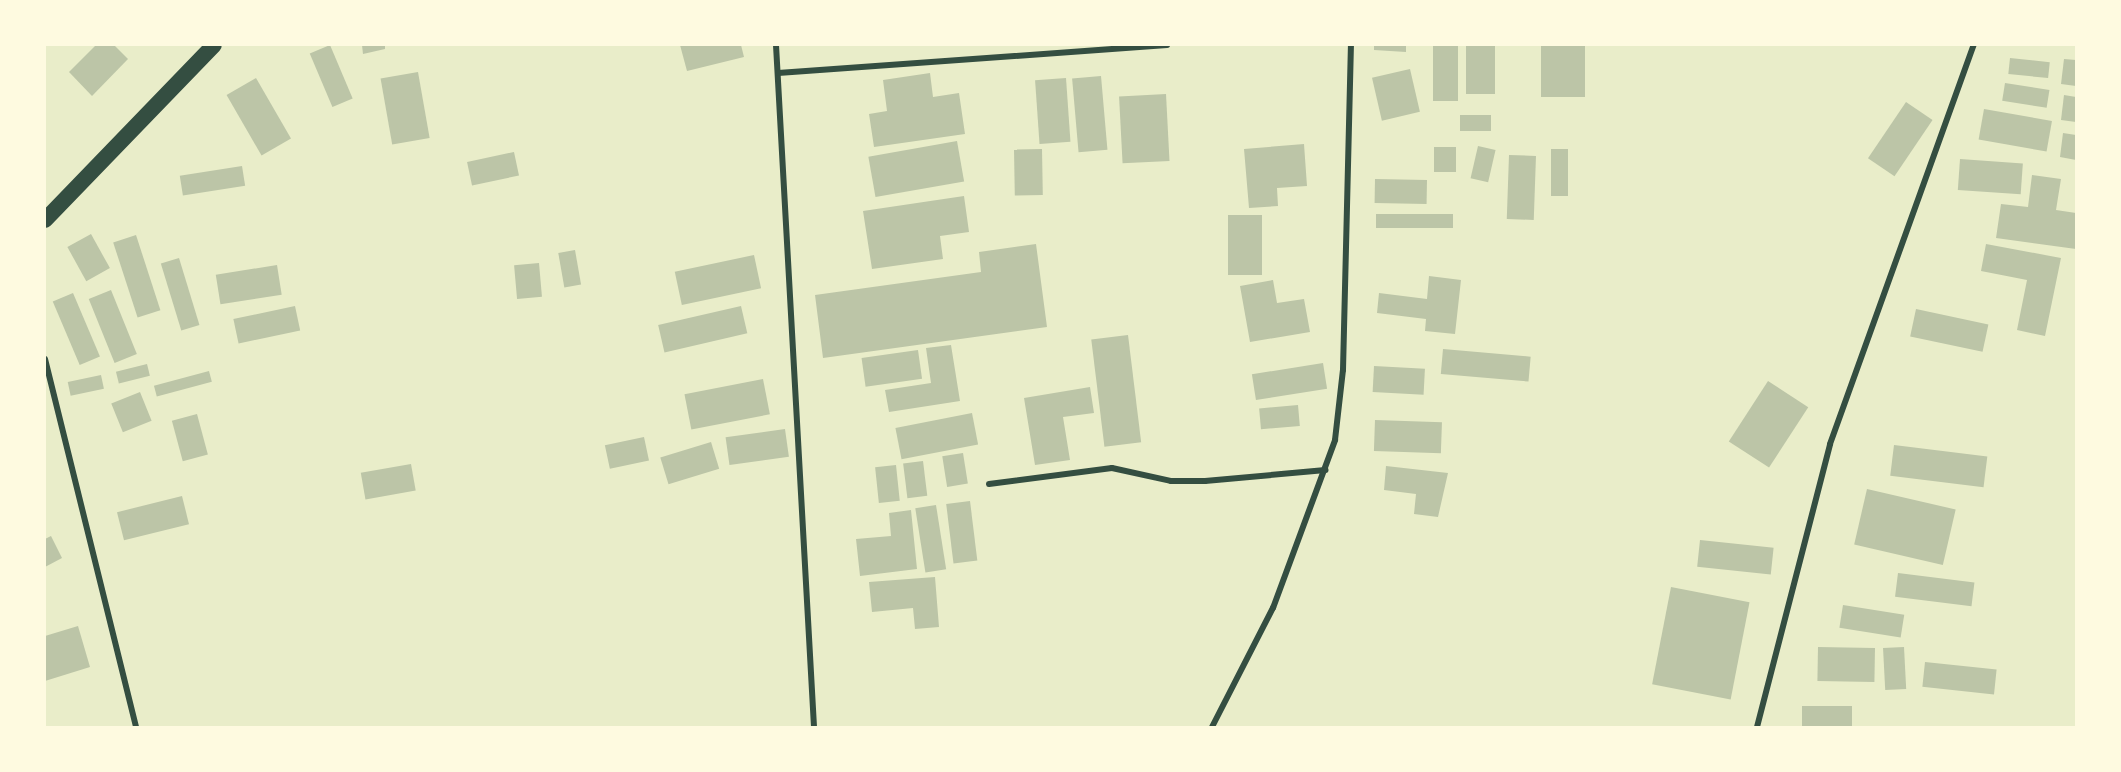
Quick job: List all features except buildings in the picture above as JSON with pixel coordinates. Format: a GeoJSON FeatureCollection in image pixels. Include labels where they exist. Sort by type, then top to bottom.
{"type":"FeatureCollection","features":[{"type":"Feature","properties":{"kind":"highway"},"geometry":{"type":"LineString","coordinates":[[45,220],[214,45]]}},
{"type":"Feature","properties":{"kind":"street"},"geometry":{"type":"LineString","coordinates":[[776,45],[814,727]]}},
{"type":"Feature","properties":{"kind":"street"},"geometry":{"type":"LineString","coordinates":[[778,73],[1167,45]]}},
{"type":"Feature","properties":{"kind":"street"},"geometry":{"type":"LineString","coordinates":[[1212,727],[1273,608],[1326,470],[1335,440],[1342,370],[1351,45]]}},
{"type":"Feature","properties":{"kind":"street"},"geometry":{"type":"LineString","coordinates":[[1757,727],[1830,444],[1974,45]]}},
{"type":"Feature","properties":{"kind":"street"},"geometry":{"type":"LineString","coordinates":[[45,359],[136,727]]}},
{"type":"Feature","properties":{"kind":"street"},"geometry":{"type":"LineString","coordinates":[[988,484],[1112,468],[1171,481],[1205,481],[1326,470]]}}]}
